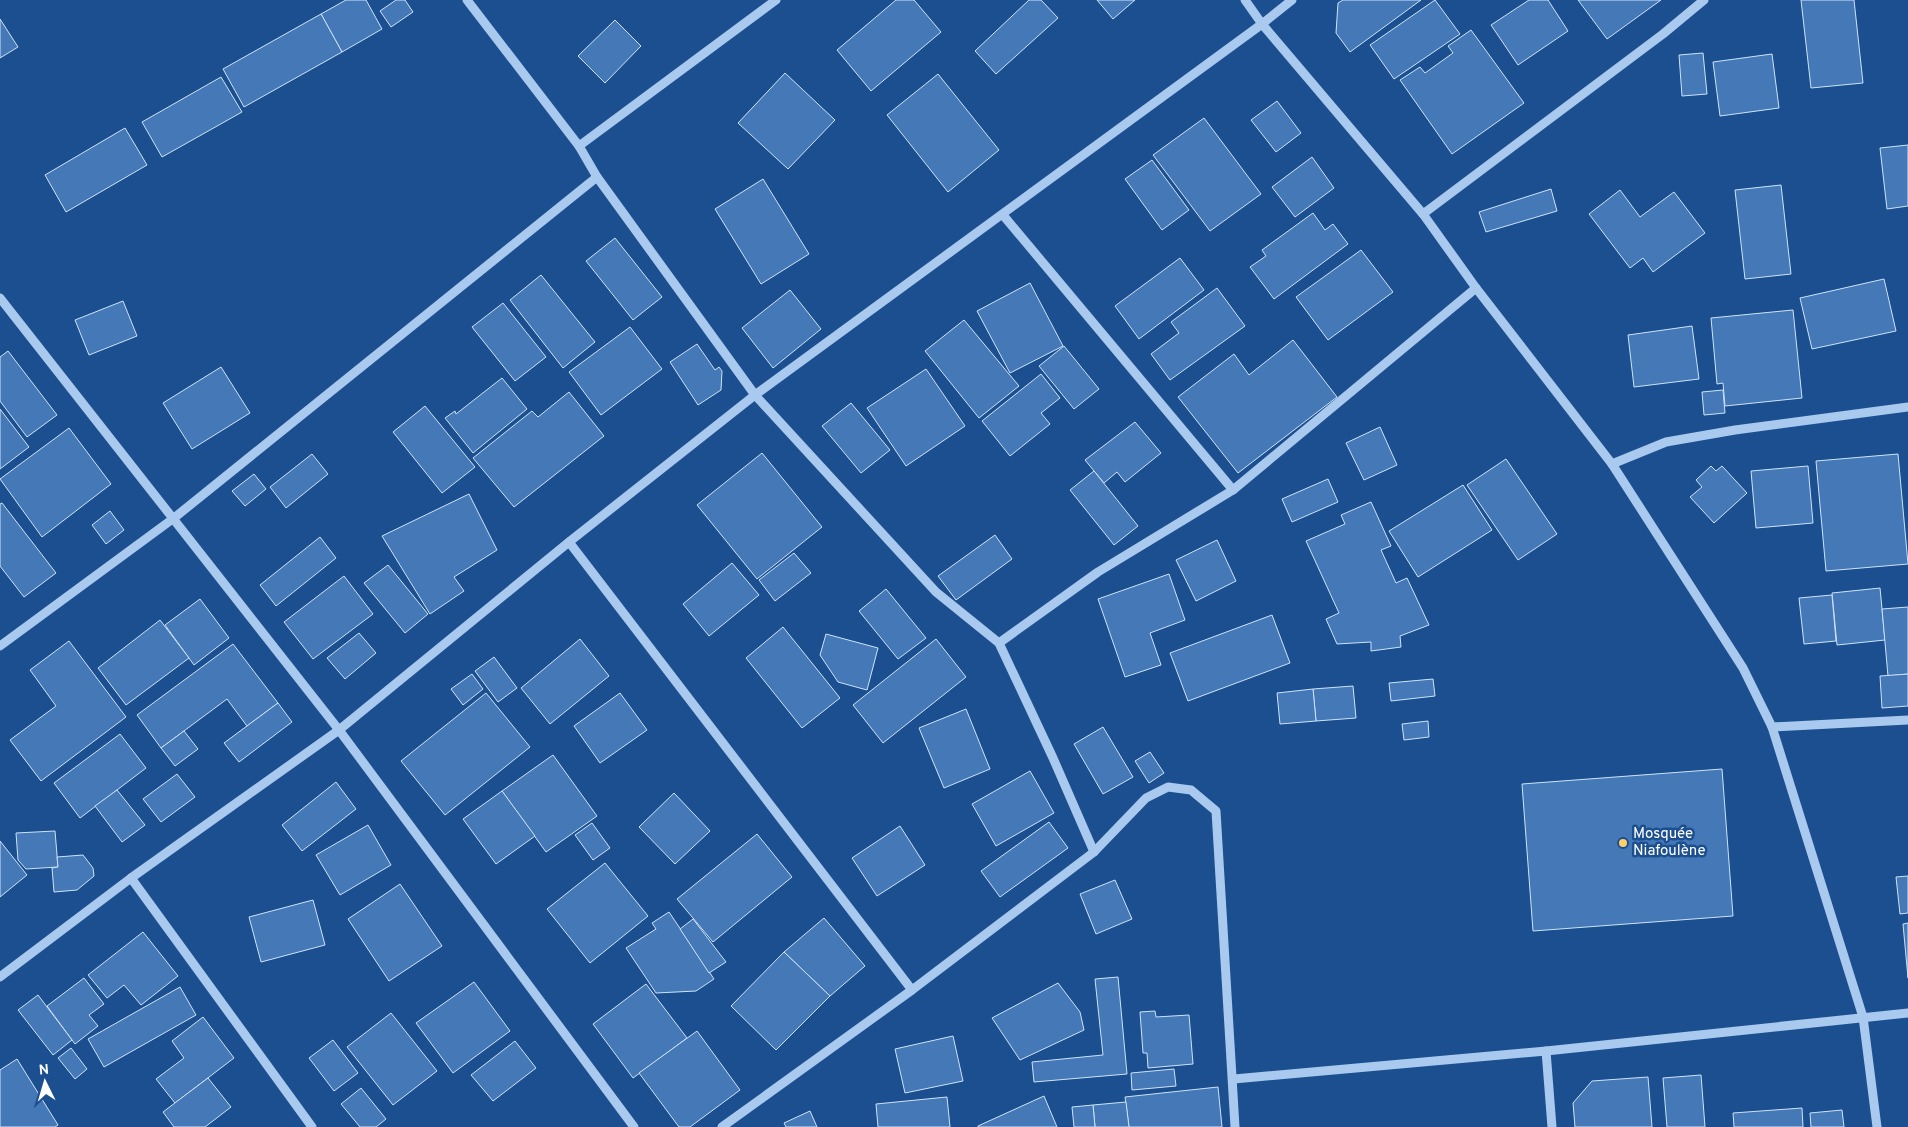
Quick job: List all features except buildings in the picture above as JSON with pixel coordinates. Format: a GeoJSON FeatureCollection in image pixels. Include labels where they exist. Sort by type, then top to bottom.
{"type":"FeatureCollection","features":[{"type":"Feature","properties":{"kind":"street"},"geometry":{"type":"LineString","coordinates":[[467,0],[579,146],[597,177],[755,395],[936,592],[998,643],[1053,758],[1094,852]]}},
{"type":"Feature","properties":{"kind":"street"},"geometry":{"type":"LineString","coordinates":[[579,146],[776,0]]}},
{"type":"Feature","properties":{"kind":"street"},"geometry":{"type":"LineString","coordinates":[[1245,0],[1262,24],[1423,214],[1476,288],[1612,464],[1743,668],[1772,727],[1863,1017],[1877,1127]]}},
{"type":"Feature","properties":{"kind":"street"},"geometry":{"type":"LineString","coordinates":[[0,977],[131,878],[339,730],[569,542],[755,395],[1003,215],[1292,0]]}},
{"type":"Feature","properties":{"kind":"street"},"geometry":{"type":"LineString","coordinates":[[1423,214],[1663,34],[1704,0]]}},
{"type":"Feature","properties":{"kind":"street"},"geometry":{"type":"LineString","coordinates":[[0,646],[174,518],[597,177]]}},
{"type":"Feature","properties":{"kind":"street"},"geometry":{"type":"LineString","coordinates":[[1003,215],[1233,490]]}},
{"type":"Feature","properties":{"kind":"street"},"geometry":{"type":"LineString","coordinates":[[998,643],[1098,572],[1233,490],[1476,288]]}},
{"type":"Feature","properties":{"kind":"street"},"geometry":{"type":"LineString","coordinates":[[0,298],[339,730],[634,1127]]}},
{"type":"Feature","properties":{"kind":"street"},"geometry":{"type":"LineString","coordinates":[[1612,464],[1666,442],[1735,430],[1908,407]]}},
{"type":"Feature","properties":{"kind":"street"},"geometry":{"type":"LineString","coordinates":[[569,542],[912,990]]}},
{"type":"Feature","properties":{"kind":"street"},"geometry":{"type":"LineString","coordinates":[[1772,727],[1908,720]]}},
{"type":"Feature","properties":{"kind":"street"},"geometry":{"type":"LineString","coordinates":[[722,1127],[912,990],[1094,852],[1146,798],[1168,788],[1190,790],[1216,811],[1234,1079],[1235,1127]]}},
{"type":"Feature","properties":{"kind":"street"},"geometry":{"type":"LineString","coordinates":[[131,878],[312,1127]]}},
{"type":"Feature","properties":{"kind":"street"},"geometry":{"type":"LineString","coordinates":[[1234,1079],[1546,1051],[1908,1013]]}},
{"type":"Feature","properties":{"kind":"street"},"geometry":{"type":"LineString","coordinates":[[1546,1051],[1552,1127]]}},
{"type":"Feature","properties":{"kind":"place","name":"Mosquée Niafoulène"},"geometry":{"type":"Point","coordinates":[1623,843]}}]}
